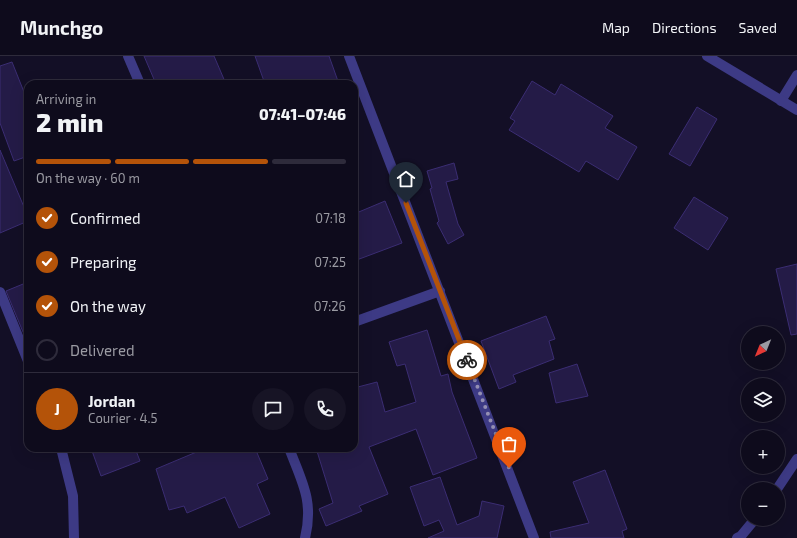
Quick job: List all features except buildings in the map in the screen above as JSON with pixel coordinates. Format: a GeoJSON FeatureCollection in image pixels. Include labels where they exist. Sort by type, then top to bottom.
{"type":"FeatureCollection","features":[{"type":"Feature","properties":{"kind":"street"},"geometry":{"type":"LineString","coordinates":[[128,56],[138,80]]}},
{"type":"Feature","properties":{"kind":"street"},"geometry":{"type":"LineString","coordinates":[[349,56],[534,538]]}},
{"type":"Feature","properties":{"kind":"street"},"geometry":{"type":"LineString","coordinates":[[707,56],[797,110]]}},
{"type":"Feature","properties":{"kind":"street"},"geometry":{"type":"LineString","coordinates":[[781,101],[797,75]]}},
{"type":"Feature","properties":{"kind":"street"},"geometry":{"type":"LineString","coordinates":[[358,321],[440,291]]}},
{"type":"Feature","properties":{"kind":"street"},"geometry":{"type":"LineString","coordinates":[[0,292],[24,351]]}},
{"type":"Feature","properties":{"kind":"street"},"geometry":{"type":"LineString","coordinates":[[62,452],[73,496],[74,538]]}},
{"type":"Feature","properties":{"kind":"street"},"geometry":{"type":"LineString","coordinates":[[291,452],[308,497],[308,525],[304,538]]}},
{"type":"Feature","properties":{"kind":"street"},"geometry":{"type":"LineString","coordinates":[[782,482],[797,459]]}},
{"type":"Feature","properties":{"kind":"street"},"geometry":{"type":"LineString","coordinates":[[737,538],[741,536],[749,526]]}},
{"type":"Feature","properties":{"kind":"way so far"},"geometry":{"type":"LineString","coordinates":[[467,360],[509,468]]}},
{"type":"Feature","properties":{"kind":"route"},"geometry":{"type":"LineString","coordinates":[[406,203],[467,360]]}}]}
